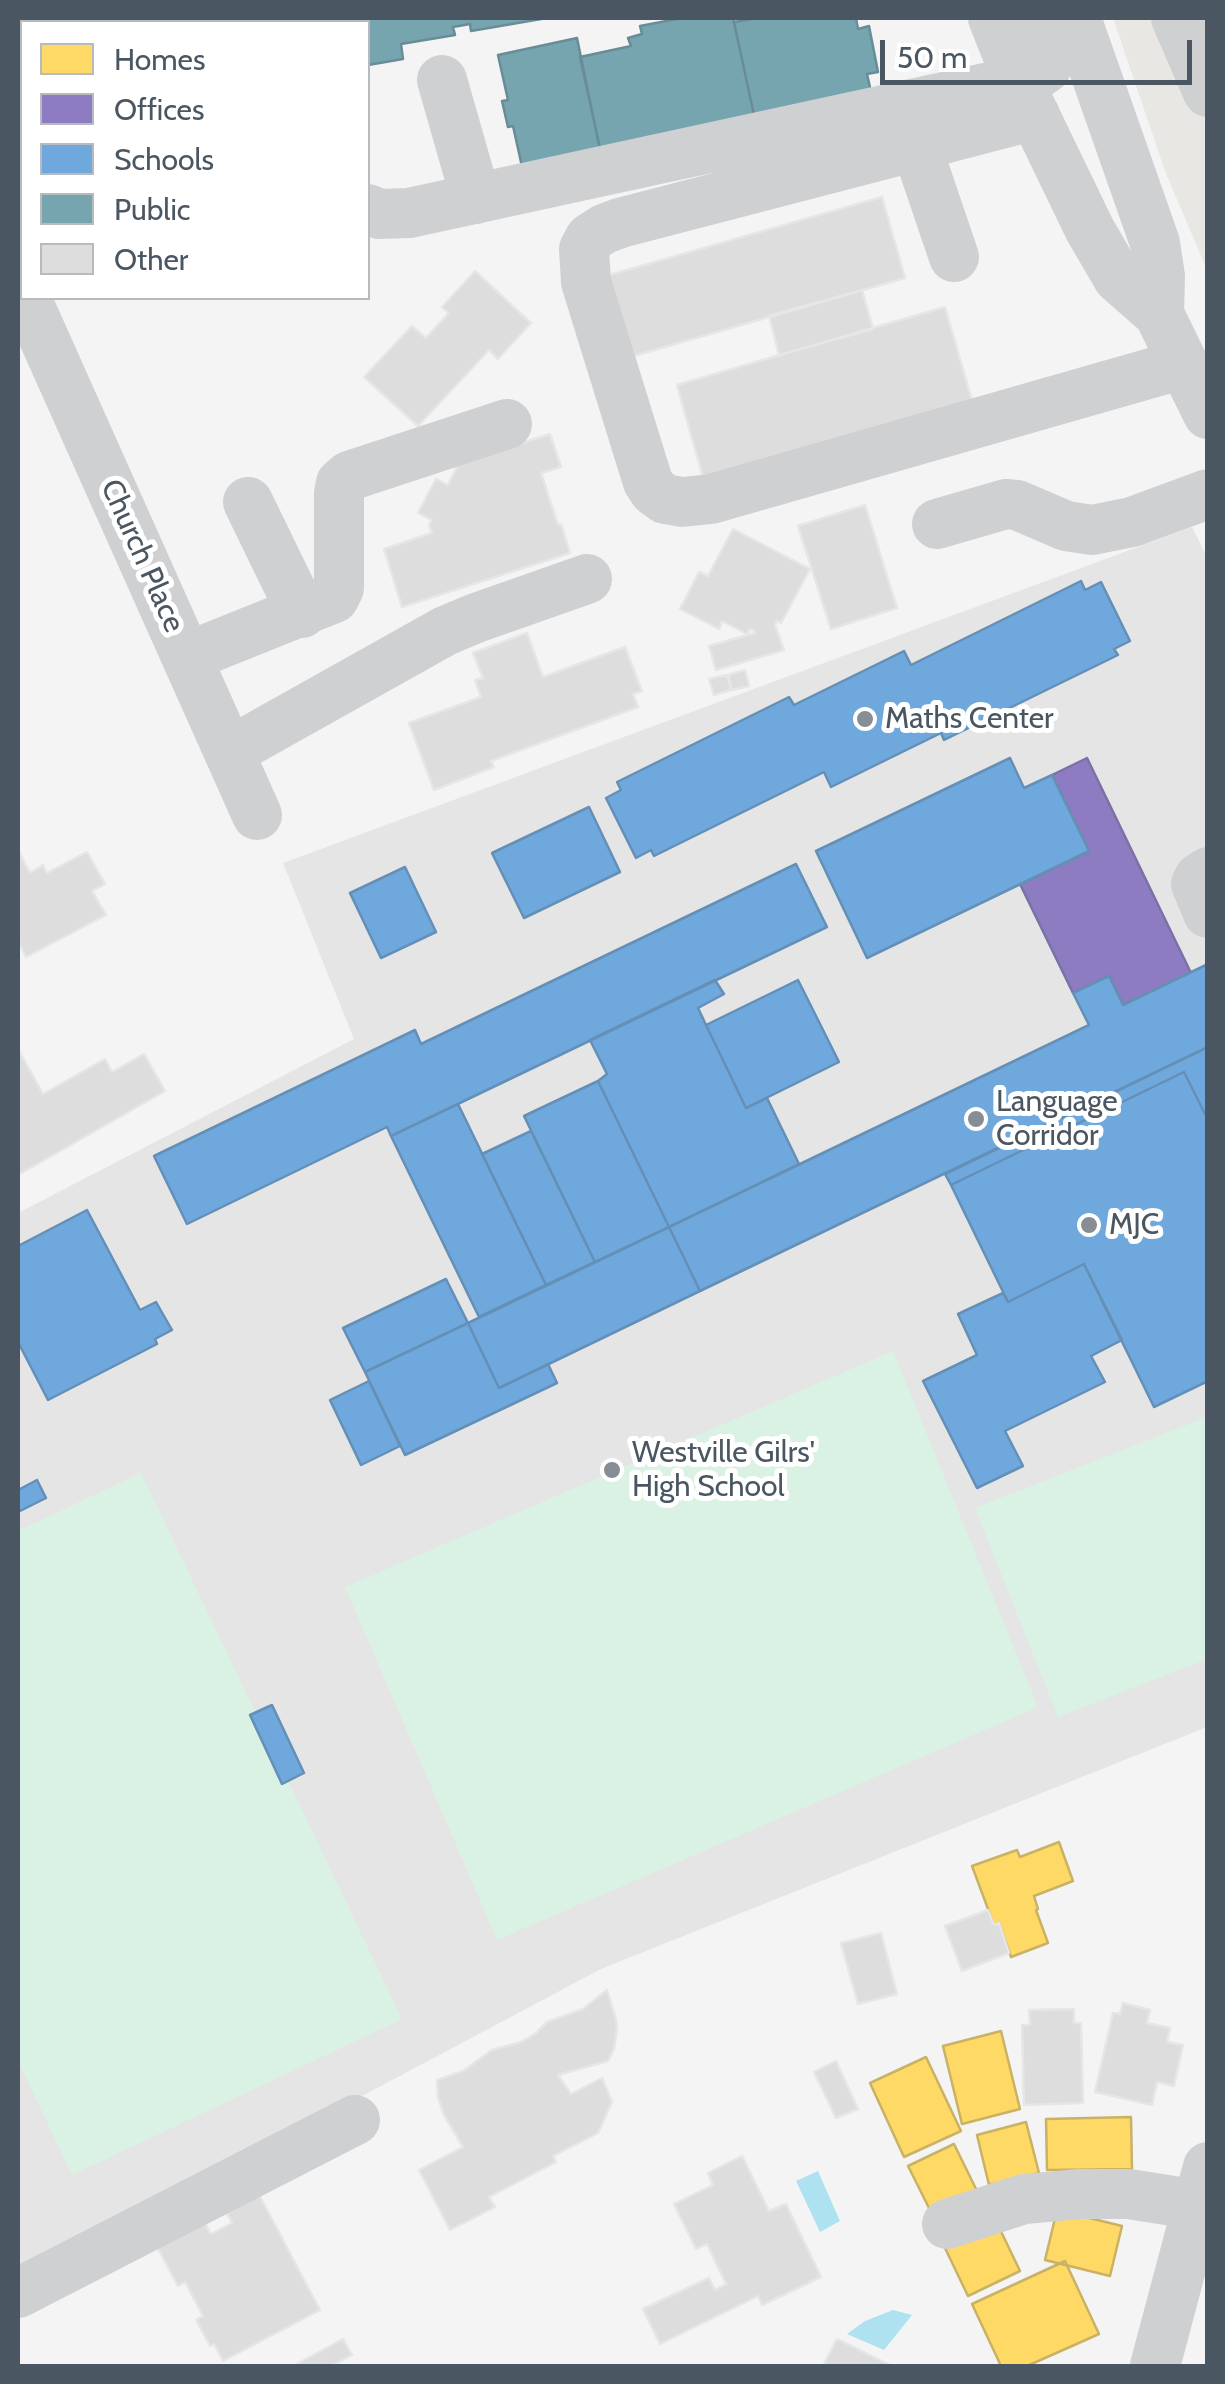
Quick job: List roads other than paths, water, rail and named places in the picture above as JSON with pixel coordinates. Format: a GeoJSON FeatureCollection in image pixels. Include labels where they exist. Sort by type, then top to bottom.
{"type":"FeatureCollection","features":[{"type":"Feature","properties":{"kind":"street"},"geometry":{"type":"LineString","coordinates":[[993,18],[1026,98],[1090,230],[1118,278],[1158,314],[1208,414]]}},
{"type":"Feature","properties":{"kind":"street"},"geometry":{"type":"LineString","coordinates":[[1034,18],[1047,48],[1048,62],[1026,98],[916,145],[620,223],[590,238],[584,248],[586,282],[648,482],[665,499],[711,499],[1183,364]]}},
{"type":"Feature","properties":{"kind":"street"},"geometry":{"type":"LineString","coordinates":[[1076,18],[1156,244],[1160,276],[1158,314]]}},
{"type":"Feature","properties":{"kind":"street"},"geometry":{"type":"LineString","coordinates":[[1176,18],[1206,84]]}},
{"type":"Feature","properties":{"kind":"street"},"geometry":{"type":"LineString","coordinates":[[442,80],[476,199]]}},
{"type":"Feature","properties":{"kind":"street"},"geometry":{"type":"LineString","coordinates":[[370,210],[379,214],[410,214],[1026,98]]}},
{"type":"Feature","properties":{"kind":"street"},"geometry":{"type":"LineString","coordinates":[[916,145],[954,257]]}},
{"type":"Feature","properties":{"kind":"street","name":"Church Place"},"geometry":{"type":"LineString","coordinates":[[27,300],[258,814]]}},
{"type":"Feature","properties":{"kind":"street"},"geometry":{"type":"LineString","coordinates":[[187,657],[334,598],[339,588],[339,493],[341,483],[349,476],[507,424]]}},
{"type":"Feature","properties":{"kind":"street"},"geometry":{"type":"LineString","coordinates":[[937,524],[1006,504],[1066,526],[1092,530],[1132,522],[1208,494]]}},
{"type":"Feature","properties":{"kind":"street"},"geometry":{"type":"LineString","coordinates":[[248,502],[302,612]]}},
{"type":"Feature","properties":{"kind":"street"},"geometry":{"type":"LineString","coordinates":[[230,752],[445,631],[586,579]]}},
{"type":"Feature","properties":{"kind":"street"},"geometry":{"type":"LineString","coordinates":[[1208,872],[1196,884],[1208,913]]}},
{"type":"Feature","properties":{"kind":"street"},"geometry":{"type":"LineString","coordinates":[[18,2293],[355,2120]]}},
{"type":"Feature","properties":{"kind":"street"},"geometry":{"type":"LineString","coordinates":[[947,2224],[1024,2199],[1203,2186],[1155,2366]]}},
{"type":"Feature","properties":{"kind":"water"},"geometry":{"type":"Polygon","coordinates":[[[818,2171],[840,2221],[820,2232],[796,2181],[818,2171]]]}},
{"type":"Feature","properties":{"kind":"water"},"geometry":{"type":"Polygon","coordinates":[[[893,2310],[912,2315],[884,2350],[847,2334],[865,2321],[893,2310]]]}},
{"type":"Feature","properties":{"kind":"place","name":"Maths Center"},"geometry":{"type":"Point","coordinates":[865,719]}},
{"type":"Feature","properties":{"kind":"place","name":"Language Corridor"},"geometry":{"type":"Point","coordinates":[976,1119]}},
{"type":"Feature","properties":{"kind":"place","name":"MJC"},"geometry":{"type":"Point","coordinates":[1089,1225]}},
{"type":"Feature","properties":{"kind":"place","name":"Westville Gilrs' High School"},"geometry":{"type":"Point","coordinates":[612,1470]}}]}
